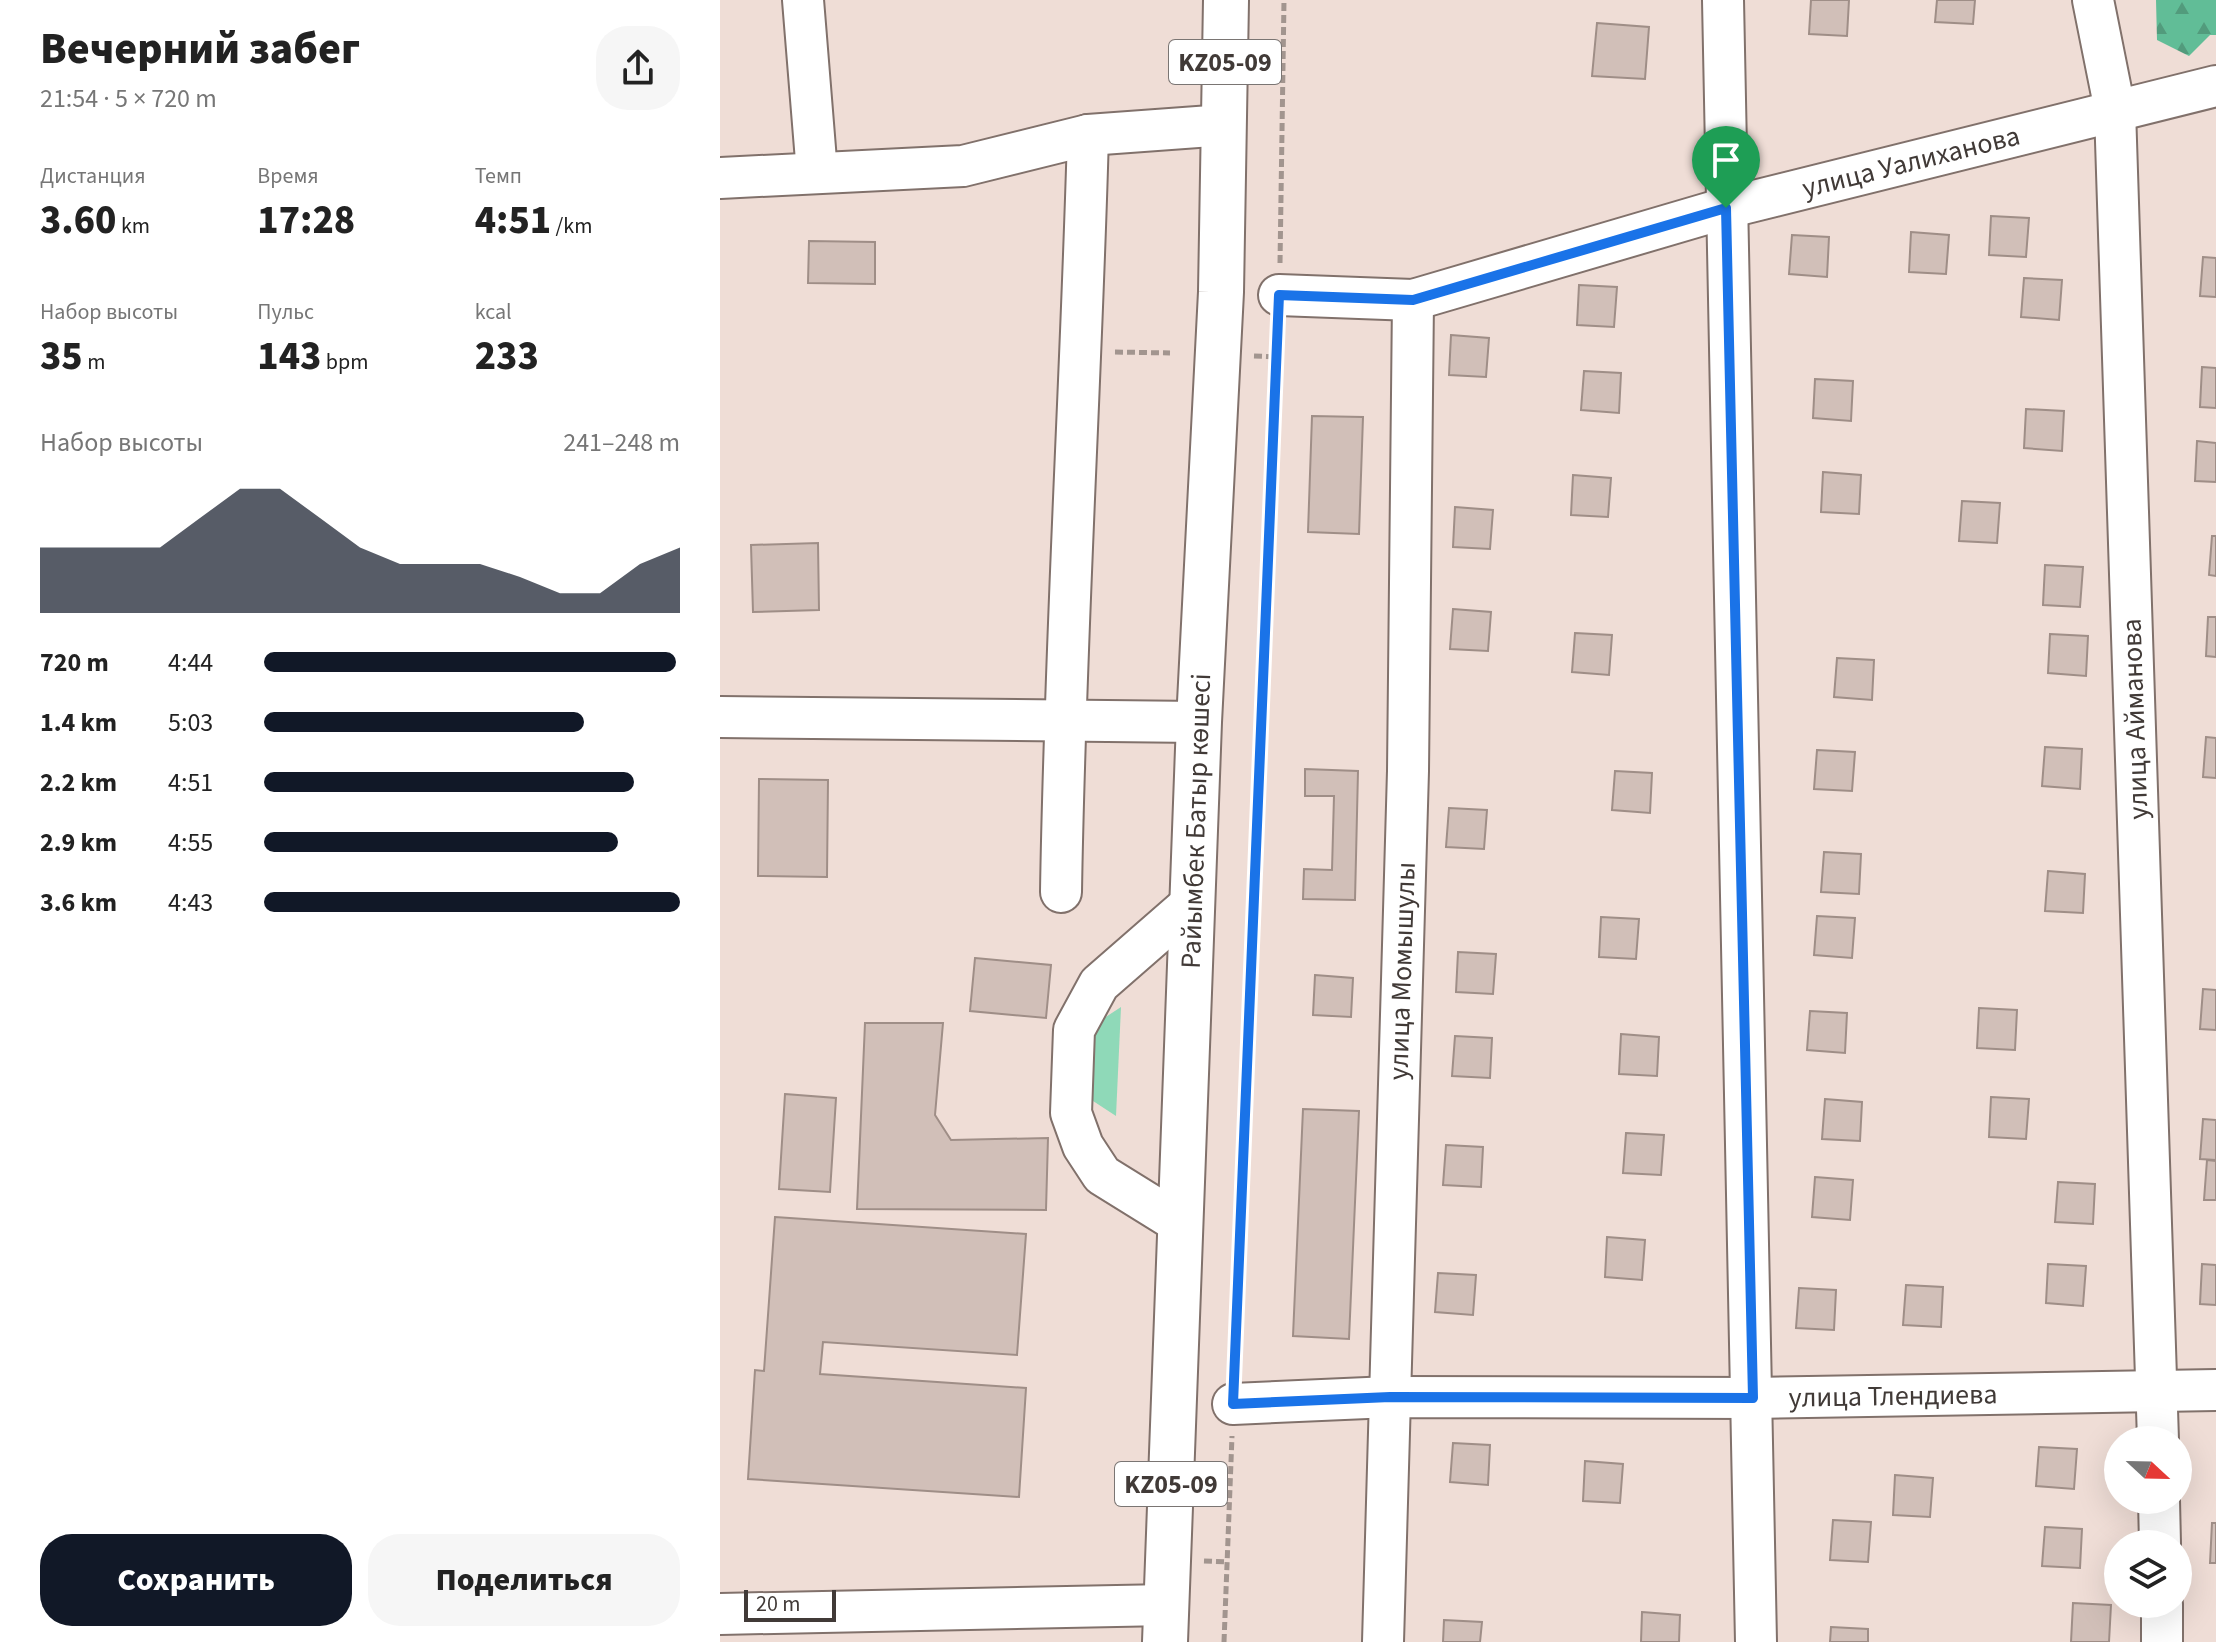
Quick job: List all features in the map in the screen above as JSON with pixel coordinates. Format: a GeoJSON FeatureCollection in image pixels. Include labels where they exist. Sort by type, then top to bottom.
{"type":"FeatureCollection","features":[{"type":"Feature","properties":{"kind":"main road","name":"Райымбек Батыр көшесі"},"geometry":{"type":"LineString","coordinates":[[1166,1624],[1199,722],[1221,292],[1226,0]]}},
{"type":"Feature","properties":{"kind":"street"},"geometry":{"type":"LineString","coordinates":[[803,0],[817,173]]}},
{"type":"Feature","properties":{"kind":"street"},"geometry":{"type":"LineString","coordinates":[[1723,0],[1756,1642]]}},
{"type":"Feature","properties":{"kind":"street","name":"улица Айманова"},"geometry":{"type":"LineString","coordinates":[[2093,0],[2115,110],[2158,1426]]}},
{"type":"Feature","properties":{"kind":"street","name":"улица Уалиханова"},"geometry":{"type":"LineString","coordinates":[[1279,295],[1413,300],[1726,208],[2216,86]]}},
{"type":"Feature","properties":{"kind":"street"},"geometry":{"type":"LineString","coordinates":[[720,178],[963,166],[1088,135],[1225,125]]}},
{"type":"Feature","properties":{"kind":"street"},"geometry":{"type":"LineString","coordinates":[[1061,892],[1064,721],[1082,351],[1088,135]]}},
{"type":"Feature","properties":{"kind":"street","name":"улица Момышулы"},"geometry":{"type":"LineString","coordinates":[[1383,1642],[1408,771],[1413,300]]}},
{"type":"Feature","properties":{"kind":"street"},"geometry":{"type":"LineString","coordinates":[[720,717],[1199,722]]}},
{"type":"Feature","properties":{"kind":"street"},"geometry":{"type":"LineString","coordinates":[[1181,1224],[1102,1175],[1083,1146],[1071,1113],[1074,1030],[1099,984],[1193,902]]}},
{"type":"Feature","properties":{"kind":"street","name":"улица Тлендиева"},"geometry":{"type":"LineString","coordinates":[[1233,1404],[1390,1397],[1753,1398],[2216,1390]]}},
{"type":"Feature","properties":{"kind":"street"},"geometry":{"type":"LineString","coordinates":[[720,1614],[1166,1624]]}},
{"type":"Feature","properties":{"kind":"street"},"geometry":{"type":"LineString","coordinates":[[2162,1618],[2162,1642]]}},
{"type":"Feature","properties":{"kind":"path"},"geometry":{"type":"LineString","coordinates":[[1224,1642],[1279,295],[1284,0]]}},
{"type":"Feature","properties":{"kind":"path"},"geometry":{"type":"LineString","coordinates":[[1082,351],[1170,353]]}},
{"type":"Feature","properties":{"kind":"path"},"geometry":{"type":"LineString","coordinates":[[1197,1561],[1227,1562]]}},
{"type":"Feature","properties":{"kind":"green space"},"geometry":{"type":"Polygon","coordinates":[[[2156,0],[2216,0],[2216,35],[2210,35],[2189,56],[2157,40],[2156,0]]]}},
{"type":"Feature","properties":{"kind":"green space"},"geometry":{"type":"Polygon","coordinates":[[[1121,1007],[1116,1116],[1090,1099],[1092,1026],[1121,1007]]]}},
{"type":"Feature","properties":{"kind":"building"},"geometry":{"type":"Polygon","coordinates":[[[1811,0],[1849,0],[1847,36],[1809,34],[1811,0]]]}},
{"type":"Feature","properties":{"kind":"building"},"geometry":{"type":"Polygon","coordinates":[[[1937,0],[1975,0],[1973,24],[1935,22],[1937,0]]]}},
{"type":"Feature","properties":{"kind":"building"},"geometry":{"type":"Polygon","coordinates":[[[1597,23],[1649,27],[1645,79],[1592,76],[1597,23]]]}},
{"type":"Feature","properties":{"kind":"building"},"geometry":{"type":"Polygon","coordinates":[[[1991,216],[2029,218],[2026,257],[1989,255],[1991,216]]]}},
{"type":"Feature","properties":{"kind":"building"},"geometry":{"type":"Polygon","coordinates":[[[1911,232],[1949,235],[1946,274],[1909,272],[1911,232]]]}},
{"type":"Feature","properties":{"kind":"building"},"geometry":{"type":"Polygon","coordinates":[[[1792,235],[1829,237],[1827,277],[1789,274],[1792,235]]]}},
{"type":"Feature","properties":{"kind":"building"},"geometry":{"type":"Polygon","coordinates":[[[809,241],[875,242],[875,284],[808,283],[809,241]]]}},
{"type":"Feature","properties":{"kind":"building"},"geometry":{"type":"Polygon","coordinates":[[[2203,257],[2216,258],[2216,297],[2200,296],[2203,257]]]}},
{"type":"Feature","properties":{"kind":"building"},"geometry":{"type":"Polygon","coordinates":[[[2024,278],[2062,280],[2059,320],[2021,317],[2024,278]]]}},
{"type":"Feature","properties":{"kind":"building"},"geometry":{"type":"Polygon","coordinates":[[[1579,285],[1617,287],[1614,327],[1577,325],[1579,285]]]}},
{"type":"Feature","properties":{"kind":"building"},"geometry":{"type":"Polygon","coordinates":[[[1451,335],[1489,338],[1486,377],[1449,375],[1451,335]]]}},
{"type":"Feature","properties":{"kind":"building"},"geometry":{"type":"Polygon","coordinates":[[[2202,367],[2216,368],[2216,408],[2200,407],[2202,367]]]}},
{"type":"Feature","properties":{"kind":"building"},"geometry":{"type":"Polygon","coordinates":[[[1584,371],[1621,373],[1619,413],[1581,410],[1584,371]]]}},
{"type":"Feature","properties":{"kind":"building"},"geometry":{"type":"Polygon","coordinates":[[[1815,379],[1853,381],[1851,421],[1813,418],[1815,379]]]}},
{"type":"Feature","properties":{"kind":"building"},"geometry":{"type":"Polygon","coordinates":[[[2026,409],[2064,411],[2062,451],[2024,448],[2026,409]]]}},
{"type":"Feature","properties":{"kind":"building"},"geometry":{"type":"Polygon","coordinates":[[[1312,416],[1363,417],[1359,534],[1308,532],[1312,416]]]}},
{"type":"Feature","properties":{"kind":"building"},"geometry":{"type":"Polygon","coordinates":[[[2197,441],[2216,443],[2216,482],[2195,481],[2197,441]]]}},
{"type":"Feature","properties":{"kind":"building"},"geometry":{"type":"Polygon","coordinates":[[[1823,472],[1861,475],[1859,514],[1821,512],[1823,472]]]}},
{"type":"Feature","properties":{"kind":"building"},"geometry":{"type":"Polygon","coordinates":[[[1573,475],[1611,478],[1608,517],[1571,515],[1573,475]]]}},
{"type":"Feature","properties":{"kind":"building"},"geometry":{"type":"Polygon","coordinates":[[[1962,501],[2000,503],[1997,543],[1959,541],[1962,501]]]}},
{"type":"Feature","properties":{"kind":"building"},"geometry":{"type":"Polygon","coordinates":[[[1455,507],[1493,510],[1490,549],[1453,547],[1455,507]]]}},
{"type":"Feature","properties":{"kind":"building"},"geometry":{"type":"Polygon","coordinates":[[[2212,536],[2216,536],[2216,576],[2209,575],[2212,536]]]}},
{"type":"Feature","properties":{"kind":"building"},"geometry":{"type":"Polygon","coordinates":[[[818,543],[819,610],[753,612],[751,545],[818,543]]]}},
{"type":"Feature","properties":{"kind":"building"},"geometry":{"type":"Polygon","coordinates":[[[2045,565],[2083,567],[2080,607],[2043,605],[2045,565]]]}},
{"type":"Feature","properties":{"kind":"building"},"geometry":{"type":"Polygon","coordinates":[[[1453,609],[1491,612],[1488,651],[1450,649],[1453,609]]]}},
{"type":"Feature","properties":{"kind":"building"},"geometry":{"type":"Polygon","coordinates":[[[2208,617],[2216,617],[2216,657],[2206,656],[2208,617]]]}},
{"type":"Feature","properties":{"kind":"building"},"geometry":{"type":"Polygon","coordinates":[[[1575,633],[1612,635],[1609,675],[1572,672],[1575,633]]]}},
{"type":"Feature","properties":{"kind":"building"},"geometry":{"type":"Polygon","coordinates":[[[2050,634],[2088,636],[2086,676],[2048,673],[2050,634]]]}},
{"type":"Feature","properties":{"kind":"building"},"geometry":{"type":"Polygon","coordinates":[[[1837,658],[1874,660],[1872,700],[1834,697],[1837,658]]]}},
{"type":"Feature","properties":{"kind":"building"},"geometry":{"type":"Polygon","coordinates":[[[2206,737],[2216,738],[2216,778],[2203,777],[2206,737]]]}},
{"type":"Feature","properties":{"kind":"building"},"geometry":{"type":"Polygon","coordinates":[[[2045,747],[2082,749],[2080,789],[2042,786],[2045,747]]]}},
{"type":"Feature","properties":{"kind":"building"},"geometry":{"type":"Polygon","coordinates":[[[1817,750],[1855,752],[1852,791],[1814,789],[1817,750]]]}},
{"type":"Feature","properties":{"kind":"building"},"geometry":{"type":"Polygon","coordinates":[[[1305,769],[1358,771],[1355,900],[1303,899],[1304,869],[1332,870],[1334,796],[1305,796],[1305,769]]]}},
{"type":"Feature","properties":{"kind":"building"},"geometry":{"type":"Polygon","coordinates":[[[1615,771],[1652,773],[1650,813],[1612,810],[1615,771]]]}},
{"type":"Feature","properties":{"kind":"building"},"geometry":{"type":"Polygon","coordinates":[[[759,779],[828,780],[827,877],[758,876],[759,779]]]}},
{"type":"Feature","properties":{"kind":"building"},"geometry":{"type":"Polygon","coordinates":[[[1449,808],[1487,810],[1484,849],[1446,847],[1449,808]]]}},
{"type":"Feature","properties":{"kind":"building"},"geometry":{"type":"Polygon","coordinates":[[[1824,852],[1861,854],[1859,894],[1821,892],[1824,852]]]}},
{"type":"Feature","properties":{"kind":"building"},"geometry":{"type":"Polygon","coordinates":[[[2048,871],[2085,874],[2083,913],[2045,911],[2048,871]]]}},
{"type":"Feature","properties":{"kind":"building"},"geometry":{"type":"Polygon","coordinates":[[[1817,916],[1855,918],[1852,958],[1814,955],[1817,916]]]}},
{"type":"Feature","properties":{"kind":"building"},"geometry":{"type":"Polygon","coordinates":[[[1601,917],[1639,919],[1636,959],[1599,957],[1601,917]]]}},
{"type":"Feature","properties":{"kind":"building"},"geometry":{"type":"Polygon","coordinates":[[[1458,952],[1496,954],[1493,994],[1456,992],[1458,952]]]}},
{"type":"Feature","properties":{"kind":"building"},"geometry":{"type":"Polygon","coordinates":[[[975,958],[1051,965],[1046,1018],[970,1011],[975,958]]]}},
{"type":"Feature","properties":{"kind":"building"},"geometry":{"type":"Polygon","coordinates":[[[1315,975],[1353,978],[1351,1017],[1313,1015],[1315,975]]]}},
{"type":"Feature","properties":{"kind":"building"},"geometry":{"type":"Polygon","coordinates":[[[2203,989],[2216,990],[2216,1030],[2200,1029],[2203,989]]]}},
{"type":"Feature","properties":{"kind":"building"},"geometry":{"type":"Polygon","coordinates":[[[1979,1008],[2017,1010],[2015,1050],[1977,1048],[1979,1008]]]}},
{"type":"Feature","properties":{"kind":"building"},"geometry":{"type":"Polygon","coordinates":[[[1810,1011],[1847,1013],[1845,1053],[1807,1050],[1810,1011]]]}},
{"type":"Feature","properties":{"kind":"building"},"geometry":{"type":"Polygon","coordinates":[[[865,1023],[943,1023],[935,1115],[951,1140],[1048,1138],[1046,1210],[857,1209],[865,1023]]]}},
{"type":"Feature","properties":{"kind":"building"},"geometry":{"type":"Polygon","coordinates":[[[1621,1034],[1659,1037],[1657,1076],[1619,1074],[1621,1034]]]}},
{"type":"Feature","properties":{"kind":"building"},"geometry":{"type":"Polygon","coordinates":[[[1455,1036],[1492,1038],[1490,1078],[1452,1076],[1455,1036]]]}},
{"type":"Feature","properties":{"kind":"building"},"geometry":{"type":"Polygon","coordinates":[[[785,1094],[836,1098],[830,1192],[779,1189],[785,1094]]]}},
{"type":"Feature","properties":{"kind":"building"},"geometry":{"type":"Polygon","coordinates":[[[1991,1097],[2029,1099],[2026,1139],[1989,1137],[1991,1097]]]}},
{"type":"Feature","properties":{"kind":"building"},"geometry":{"type":"Polygon","coordinates":[[[1825,1099],[1862,1102],[1860,1141],[1822,1139],[1825,1099]]]}},
{"type":"Feature","properties":{"kind":"building"},"geometry":{"type":"Polygon","coordinates":[[[1303,1109],[1359,1111],[1349,1339],[1293,1336],[1303,1109]]]}},
{"type":"Feature","properties":{"kind":"building"},"geometry":{"type":"Polygon","coordinates":[[[2203,1119],[2216,1120],[2216,1160],[2200,1159],[2203,1119]]]}},
{"type":"Feature","properties":{"kind":"building"},"geometry":{"type":"Polygon","coordinates":[[[1626,1133],[1664,1135],[1661,1175],[1623,1173],[1626,1133]]]}},
{"type":"Feature","properties":{"kind":"building"},"geometry":{"type":"Polygon","coordinates":[[[1446,1145],[1483,1147],[1481,1187],[1443,1185],[1446,1145]]]}},
{"type":"Feature","properties":{"kind":"building"},"geometry":{"type":"Polygon","coordinates":[[[2207,1160],[2216,1161],[2216,1200],[2204,1200],[2207,1160]]]}},
{"type":"Feature","properties":{"kind":"building"},"geometry":{"type":"Polygon","coordinates":[[[1815,1177],[1853,1180],[1850,1220],[1812,1217],[1815,1177]]]}},
{"type":"Feature","properties":{"kind":"building"},"geometry":{"type":"Polygon","coordinates":[[[2058,1182],[2095,1184],[2093,1224],[2055,1222],[2058,1182]]]}},
{"type":"Feature","properties":{"kind":"building"},"geometry":{"type":"Polygon","coordinates":[[[775,1217],[1026,1234],[1017,1355],[823,1342],[820,1374],[1026,1388],[1019,1497],[748,1479],[755,1370],[764,1371],[775,1217]]]}},
{"type":"Feature","properties":{"kind":"building"},"geometry":{"type":"Polygon","coordinates":[[[1607,1237],[1645,1240],[1642,1280],[1605,1277],[1607,1237]]]}},
{"type":"Feature","properties":{"kind":"building"},"geometry":{"type":"Polygon","coordinates":[[[2048,1264],[2086,1266],[2083,1306],[2046,1303],[2048,1264]]]}},
{"type":"Feature","properties":{"kind":"building"},"geometry":{"type":"Polygon","coordinates":[[[2202,1264],[2216,1265],[2216,1305],[2200,1304],[2202,1264]]]}},
{"type":"Feature","properties":{"kind":"building"},"geometry":{"type":"Polygon","coordinates":[[[1438,1273],[1476,1275],[1473,1315],[1435,1312],[1438,1273]]]}},
{"type":"Feature","properties":{"kind":"building"},"geometry":{"type":"Polygon","coordinates":[[[1906,1285],[1943,1287],[1941,1327],[1903,1325],[1906,1285]]]}},
{"type":"Feature","properties":{"kind":"building"},"geometry":{"type":"Polygon","coordinates":[[[1799,1288],[1836,1290],[1834,1330],[1796,1328],[1799,1288]]]}},
{"type":"Feature","properties":{"kind":"building"},"geometry":{"type":"Polygon","coordinates":[[[1453,1443],[1490,1445],[1488,1485],[1450,1482],[1453,1443]]]}},
{"type":"Feature","properties":{"kind":"building"},"geometry":{"type":"Polygon","coordinates":[[[2039,1447],[2077,1449],[2074,1489],[2036,1486],[2039,1447]]]}},
{"type":"Feature","properties":{"kind":"building"},"geometry":{"type":"Polygon","coordinates":[[[1585,1461],[1623,1464],[1620,1503],[1583,1501],[1585,1461]]]}},
{"type":"Feature","properties":{"kind":"building"},"geometry":{"type":"Polygon","coordinates":[[[1895,1475],[1933,1478],[1930,1517],[1893,1515],[1895,1475]]]}},
{"type":"Feature","properties":{"kind":"building"},"geometry":{"type":"Polygon","coordinates":[[[1833,1520],[1871,1522],[1868,1562],[1830,1560],[1833,1520]]]}},
{"type":"Feature","properties":{"kind":"building"},"geometry":{"type":"Polygon","coordinates":[[[2212,1523],[2216,1523],[2216,1563],[2210,1563],[2212,1523]]]}},
{"type":"Feature","properties":{"kind":"building"},"geometry":{"type":"Polygon","coordinates":[[[2045,1527],[2082,1529],[2080,1568],[2042,1566],[2045,1527]]]}},
{"type":"Feature","properties":{"kind":"building"},"geometry":{"type":"Polygon","coordinates":[[[2073,1603],[2104,1605],[2104,1618],[2110,1618],[2109,1642],[2071,1642],[2073,1603]]]}},
{"type":"Feature","properties":{"kind":"building"},"geometry":{"type":"Polygon","coordinates":[[[1642,1612],[1680,1615],[1679,1642],[1641,1642],[1642,1612]]]}},
{"type":"Feature","properties":{"kind":"building"},"geometry":{"type":"Polygon","coordinates":[[[1444,1620],[1482,1622],[1480,1642],[1443,1642],[1444,1620]]]}},
{"type":"Feature","properties":{"kind":"building"},"geometry":{"type":"Polygon","coordinates":[[[1831,1627],[1868,1629],[1868,1642],[1830,1642],[1831,1627]]]}},
{"type":"Feature","properties":{"kind":"route"},"geometry":{"type":"LineString","coordinates":[[1726,208],[1753,1398],[1390,1397],[1233,1404],[1279,295],[1413,300],[1726,208]]}}]}
